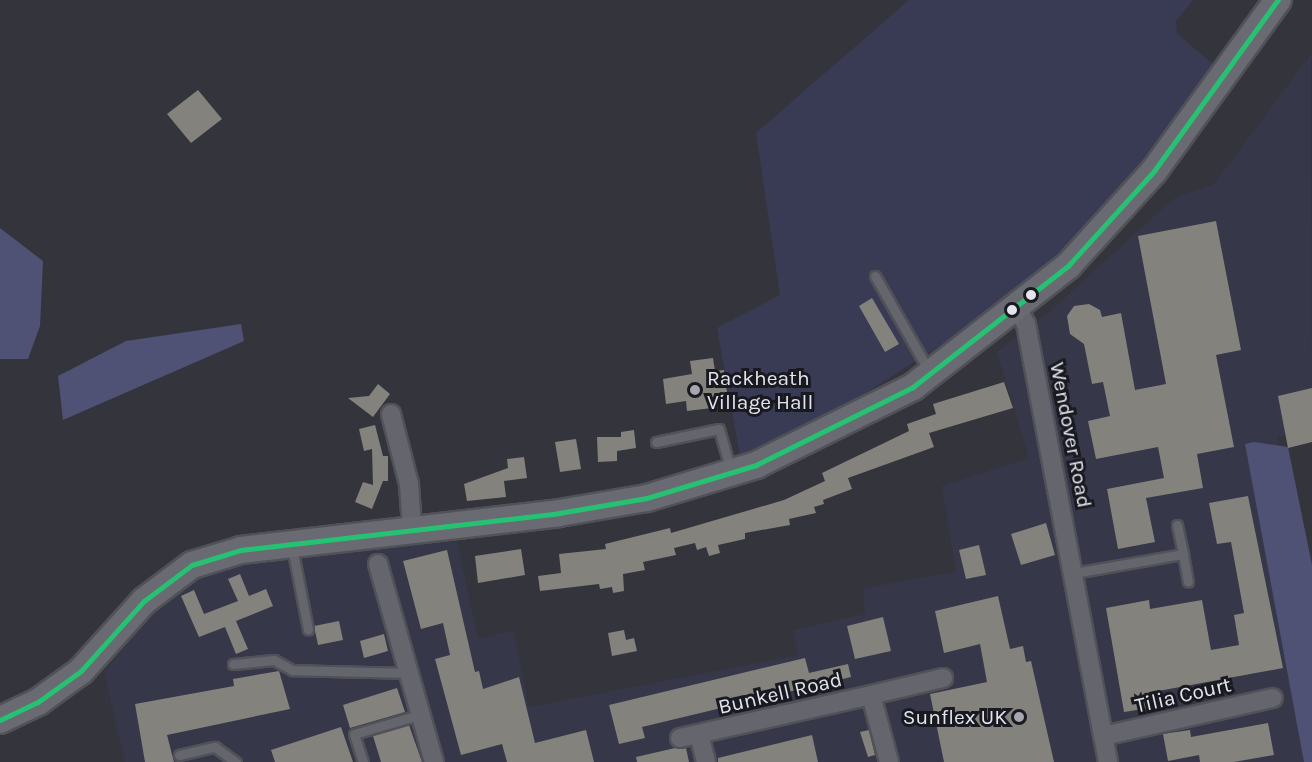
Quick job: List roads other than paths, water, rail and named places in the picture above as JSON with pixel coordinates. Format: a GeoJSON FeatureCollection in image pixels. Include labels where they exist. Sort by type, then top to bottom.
{"type":"FeatureCollection","features":[{"type":"Feature","properties":{"kind":"street"},"geometry":{"type":"LineString","coordinates":[[0,720],[38,702],[81,670],[144,601],[192,565],[241,550],[570,511],[647,498],[732,474],[798,448],[932,376],[1068,266],[1154,171],[1278,0]]}},
{"type":"Feature","properties":{"kind":"street","name":"Wendover Road"},"geometry":{"type":"LineString","coordinates":[[1017,308],[1026,324],[1108,762]]}},
{"type":"Feature","properties":{"kind":"street"},"geometry":{"type":"LineString","coordinates":[[389,426],[409,484],[412,528]]}},
{"type":"Feature","properties":{"kind":"street"},"geometry":{"type":"LineString","coordinates":[[378,564],[404,666],[434,762]]}},
{"type":"Feature","properties":{"kind":"street","name":"Bunkell Road"},"geometry":{"type":"LineString","coordinates":[[680,738],[943,678]]}},
{"type":"Feature","properties":{"kind":"street","name":"Bunkell Road"},"geometry":{"type":"LineString","coordinates":[[871,695],[890,762]]}},
{"type":"Feature","properties":{"kind":"street","name":"Tilia Court"},"geometry":{"type":"LineString","coordinates":[[1103,736],[1273,698]]}},
{"type":"Feature","properties":{"kind":"street","name":"Bunkell Road"},"geometry":{"type":"LineString","coordinates":[[699,734],[706,762]]}},
{"type":"Feature","properties":{"kind":"lane"},"geometry":{"type":"LineString","coordinates":[[875,276],[932,376]]}},
{"type":"Feature","properties":{"kind":"lane"},"geometry":{"type":"LineString","coordinates":[[656,442],[718,429],[732,474]]}},
{"type":"Feature","properties":{"kind":"lane"},"geometry":{"type":"LineString","coordinates":[[1177,525],[1188,582]]}},
{"type":"Feature","properties":{"kind":"lane"},"geometry":{"type":"LineString","coordinates":[[292,544],[308,629]]}},
{"type":"Feature","properties":{"kind":"lane"},"geometry":{"type":"LineString","coordinates":[[1074,573],[1183,554]]}},
{"type":"Feature","properties":{"kind":"lane"},"geometry":{"type":"LineString","coordinates":[[233,664],[274,660],[292,670],[404,666]]}},
{"type":"Feature","properties":{"kind":"lane"},"geometry":{"type":"LineString","coordinates":[[363,762],[354,734],[419,715]]}},
{"type":"Feature","properties":{"kind":"lane"},"geometry":{"type":"LineString","coordinates":[[179,755],[215,747],[236,762]]}},
{"type":"Feature","properties":{"kind":"place","name":"Rackheath Village Hall"},"geometry":{"type":"Point","coordinates":[695,390]}},
{"type":"Feature","properties":{"kind":"place","name":"Sunflex UK"},"geometry":{"type":"Point","coordinates":[1019,717]}}]}
